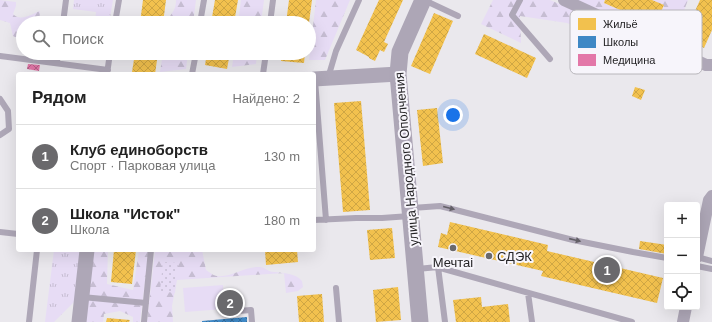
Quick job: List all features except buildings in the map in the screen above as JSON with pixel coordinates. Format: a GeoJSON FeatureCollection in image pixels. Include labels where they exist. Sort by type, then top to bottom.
{"type":"FeatureCollection","features":[{"type":"Feature","properties":{"kind":"main road","name":"улица Народного Ополчения"},"geometry":{"type":"LineString","coordinates":[[420,322],[398,74],[400,52],[423,0]]}},
{"type":"Feature","properties":{"kind":"street"},"geometry":{"type":"LineString","coordinates":[[564,0],[586,10]]}},
{"type":"Feature","properties":{"kind":"street"},"geometry":{"type":"LineString","coordinates":[[702,63],[712,65]]}},
{"type":"Feature","properties":{"kind":"street"},"geometry":{"type":"LineString","coordinates":[[319,78],[398,74]]}},
{"type":"Feature","properties":{"kind":"street"},"geometry":{"type":"LineString","coordinates":[[700,244],[711,198]]}},
{"type":"Feature","properties":{"kind":"street"},"geometry":{"type":"LineString","coordinates":[[79,322],[87,252]]}},
{"type":"Feature","properties":{"kind":"street"},"geometry":{"type":"LineString","coordinates":[[683,322],[685,310]]}},
{"type":"Feature","properties":{"kind":"lane"},"geometry":{"type":"LineString","coordinates":[[64,16],[66,0]]}},
{"type":"Feature","properties":{"kind":"lane"},"geometry":{"type":"LineString","coordinates":[[116,16],[119,0]]}},
{"type":"Feature","properties":{"kind":"lane"},"geometry":{"type":"LineString","coordinates":[[201,16],[204,0]]}},
{"type":"Feature","properties":{"kind":"lane"},"geometry":{"type":"LineString","coordinates":[[271,16],[273,0]]}},
{"type":"Feature","properties":{"kind":"lane"},"geometry":{"type":"LineString","coordinates":[[326,220],[319,78],[336,52],[360,0]]}},
{"type":"Feature","properties":{"kind":"lane"},"geometry":{"type":"LineString","coordinates":[[423,0],[458,16]]}},
{"type":"Feature","properties":{"kind":"lane"},"geometry":{"type":"LineString","coordinates":[[520,0],[512,15],[550,59]]}},
{"type":"Feature","properties":{"kind":"lane"},"geometry":{"type":"LineString","coordinates":[[0,56],[16,58]]}},
{"type":"Feature","properties":{"kind":"lane"},"geometry":{"type":"LineString","coordinates":[[33,60],[107,72],[109,60]]}},
{"type":"Feature","properties":{"kind":"lane"},"geometry":{"type":"LineString","coordinates":[[192,72],[195,60]]}},
{"type":"Feature","properties":{"kind":"lane"},"geometry":{"type":"LineString","coordinates":[[263,72],[265,60]]}},
{"type":"Feature","properties":{"kind":"lane"},"geometry":{"type":"LineString","coordinates":[[0,99],[8,111],[8,129],[0,135]]}},
{"type":"Feature","properties":{"kind":"lane"},"geometry":{"type":"LineString","coordinates":[[316,220],[382,218],[440,206],[573,240],[664,257]]}},
{"type":"Feature","properties":{"kind":"lane"},"geometry":{"type":"LineString","coordinates":[[0,232],[16,234]]}},
{"type":"Feature","properties":{"kind":"lane"},"geometry":{"type":"LineString","coordinates":[[29,322],[37,252]]}},
{"type":"Feature","properties":{"kind":"lane"},"geometry":{"type":"LineString","coordinates":[[144,322],[151,252]]}},
{"type":"Feature","properties":{"kind":"lane"},"geometry":{"type":"LineString","coordinates":[[700,257],[712,261]]}},
{"type":"Feature","properties":{"kind":"lane"},"geometry":{"type":"LineString","coordinates":[[416,269],[438,267],[632,322]]}},
{"type":"Feature","properties":{"kind":"lane"},"geometry":{"type":"LineString","coordinates":[[438,267],[445,322]]}},
{"type":"Feature","properties":{"kind":"lane"},"geometry":{"type":"LineString","coordinates":[[700,267],[712,269]]}},
{"type":"Feature","properties":{"kind":"lane"},"geometry":{"type":"LineString","coordinates":[[336,288],[339,322]]}},
{"type":"Feature","properties":{"kind":"lane"},"geometry":{"type":"LineString","coordinates":[[528,293],[532,322]]}},
{"type":"Feature","properties":{"kind":"lane"},"geometry":{"type":"LineString","coordinates":[[82,297],[146,303]]}},
{"type":"Feature","properties":{"kind":"lane"},"geometry":{"type":"LineString","coordinates":[[226,312],[251,310],[252,322]]}},
{"type":"Feature","properties":{"kind":"green space"},"geometry":{"type":"Polygon","coordinates":[[[0,0],[16,2],[13,14],[16,16],[16,38],[13,36],[10,23],[0,20],[0,0]]]}},
{"type":"Feature","properties":{"kind":"green space"},"geometry":{"type":"Polygon","coordinates":[[[74,0],[113,0],[110,16],[96,16],[96,12],[73,9],[74,0]]]}},
{"type":"Feature","properties":{"kind":"green space"},"geometry":{"type":"Polygon","coordinates":[[[176,0],[196,0],[194,16],[170,16],[174,11],[176,0]]]}},
{"type":"Feature","properties":{"kind":"green space"},"geometry":{"type":"Polygon","coordinates":[[[241,0],[264,0],[262,16],[239,16],[241,0]]]}},
{"type":"Feature","properties":{"kind":"green space"},"geometry":{"type":"Polygon","coordinates":[[[316,0],[350,0],[325,60],[316,60],[316,16],[314,16],[316,0]]]}},
{"type":"Feature","properties":{"kind":"green space"},"geometry":{"type":"Polygon","coordinates":[[[493,0],[550,0],[564,6],[566,0],[605,0],[604,3],[620,10],[570,10],[570,24],[520,16],[521,43],[481,24],[493,0]]]}},
{"type":"Feature","properties":{"kind":"green space"},"geometry":{"type":"Polygon","coordinates":[[[652,0],[688,0],[684,10],[662,10],[664,6],[652,0]]]}},
{"type":"Feature","properties":{"kind":"green space"},"geometry":{"type":"Polygon","coordinates":[[[40,11],[40,16],[28,16],[40,11]]]}},
{"type":"Feature","properties":{"kind":"green space"},"geometry":{"type":"Polygon","coordinates":[[[162,60],[187,60],[186,69],[160,72],[162,60]]]}},
{"type":"Feature","properties":{"kind":"green space"},"geometry":{"type":"Polygon","coordinates":[[[233,60],[256,60],[256,64],[232,67],[233,60]]]}},
{"type":"Feature","properties":{"kind":"green space"},"geometry":{"type":"Polygon","coordinates":[[[54,252],[80,252],[76,300],[54,322],[45,322],[54,252]]]}},
{"type":"Feature","properties":{"kind":"green space"},"geometry":{"type":"Polygon","coordinates":[[[90,252],[108,252],[107,284],[133,290],[139,252],[149,252],[140,322],[133,322],[133,317],[120,311],[104,314],[103,322],[83,322],[90,252]]]}},
{"type":"Feature","properties":{"kind":"green space"},"geometry":{"type":"Polygon","coordinates":[[[155,252],[202,252],[206,270],[216,276],[228,275],[254,267],[262,267],[272,272],[284,273],[177,280],[172,306],[173,322],[147,322],[155,252]]]}},
{"type":"Feature","properties":{"kind":"green space"},"geometry":{"type":"Polygon","coordinates":[[[163,262],[178,263],[175,293],[160,291],[163,262]]]}},
{"type":"Feature","properties":{"kind":"green space"},"geometry":{"type":"Polygon","coordinates":[[[284,273],[299,278],[302,281],[303,287],[298,291],[286,293],[284,273]]]}},
{"type":"Feature","properties":{"kind":"green space"},"geometry":{"type":"Polygon","coordinates":[[[223,285],[224,309],[185,312],[183,288],[223,285]]]}},
{"type":"Feature","properties":{"kind":"place","name":"Мечтаi"},"geometry":{"type":"Point","coordinates":[453,248]}},
{"type":"Feature","properties":{"kind":"place","name":"СДЭК"},"geometry":{"type":"Point","coordinates":[489,256]}},
{"type":"Feature","properties":{"kind":"place","name":"Клуб единоборств"},"geometry":{"type":"Point","coordinates":[607,270]}},
{"type":"Feature","properties":{"kind":"place","name":"Школа \"Исток\""},"geometry":{"type":"Point","coordinates":[230,303]}}]}
